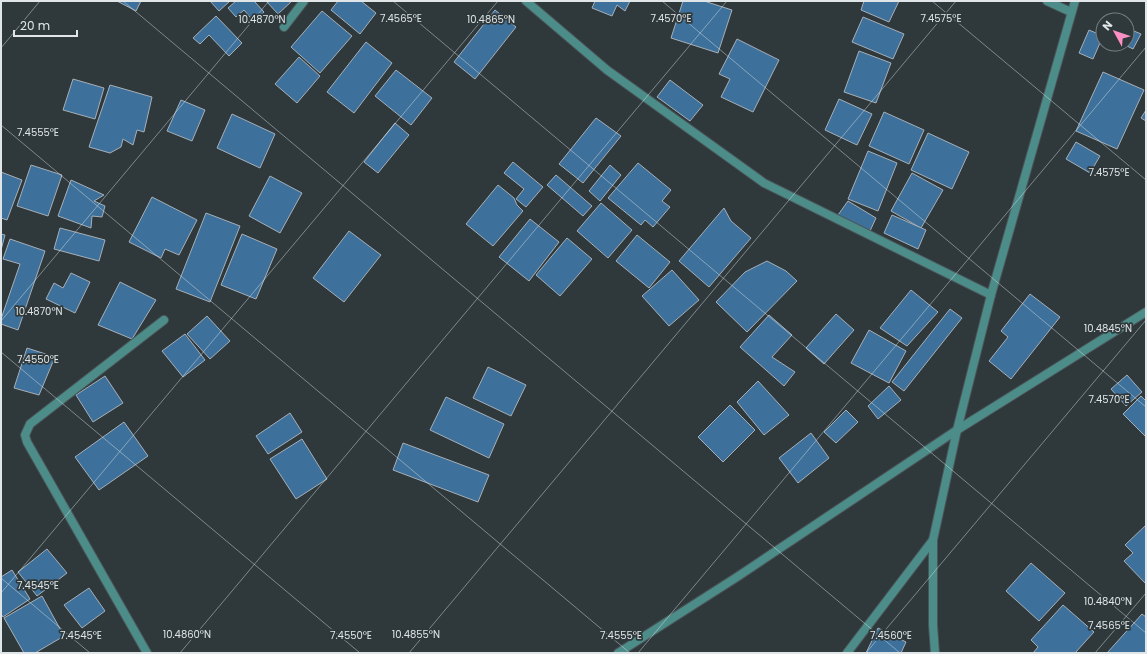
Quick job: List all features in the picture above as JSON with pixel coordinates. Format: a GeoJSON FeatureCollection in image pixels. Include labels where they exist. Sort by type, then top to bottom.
{"type":"FeatureCollection","features":[{"type":"Feature","properties":{"kind":"street"},"geometry":{"type":"LineString","coordinates":[[284,27],[304,1]]}},
{"type":"Feature","properties":{"kind":"street"},"geometry":{"type":"LineString","coordinates":[[1047,1],[1071,12]]}},
{"type":"Feature","properties":{"kind":"street"},"geometry":{"type":"LineString","coordinates":[[935,653],[932,625],[933,540],[957,430],[991,295],[1075,1]]}},
{"type":"Feature","properties":{"kind":"street"},"geometry":{"type":"LineString","coordinates":[[528,2],[607,70],[764,183],[991,295]]}},
{"type":"Feature","properties":{"kind":"street"},"geometry":{"type":"LineString","coordinates":[[618,653],[737,577],[957,430],[1146,312]]}},
{"type":"Feature","properties":{"kind":"street"},"geometry":{"type":"LineString","coordinates":[[147,653],[27,442],[26,436],[30,424],[164,320]]}},
{"type":"Feature","properties":{"kind":"street"},"geometry":{"type":"LineString","coordinates":[[847,653],[933,540]]}},
{"type":"Feature","properties":{"kind":"building"},"geometry":{"type":"Polygon","coordinates":[[[117,1],[141,1],[136,11],[117,1]]]}},
{"type":"Feature","properties":{"kind":"building"},"geometry":{"type":"Polygon","coordinates":[[[210,1],[230,1],[219,11],[210,1]]]}},
{"type":"Feature","properties":{"kind":"building"},"geometry":{"type":"Polygon","coordinates":[[[236,1],[254,1],[264,12],[254,22],[244,10],[236,17],[228,8],[236,1]]]}},
{"type":"Feature","properties":{"kind":"building"},"geometry":{"type":"Polygon","coordinates":[[[266,1],[292,1],[278,14],[266,1]]]}},
{"type":"Feature","properties":{"kind":"building"},"geometry":{"type":"Polygon","coordinates":[[[338,1],[361,1],[376,13],[360,34],[331,10],[338,1]]]}},
{"type":"Feature","properties":{"kind":"building"},"geometry":{"type":"Polygon","coordinates":[[[595,1],[630,1],[625,11],[617,5],[612,16],[592,8],[595,1]]]}},
{"type":"Feature","properties":{"kind":"building"},"geometry":{"type":"Polygon","coordinates":[[[683,1],[704,1],[732,10],[718,53],[671,38],[683,1]]]}},
{"type":"Feature","properties":{"kind":"building"},"geometry":{"type":"Polygon","coordinates":[[[864,1],[899,1],[889,22],[861,10],[864,1]]]}},
{"type":"Feature","properties":{"kind":"building"},"geometry":{"type":"Polygon","coordinates":[[[495,10],[516,27],[475,79],[454,62],[495,10]]]}},
{"type":"Feature","properties":{"kind":"building"},"geometry":{"type":"Polygon","coordinates":[[[322,11],[352,36],[320,73],[291,47],[322,11]]]}},
{"type":"Feature","properties":{"kind":"building"},"geometry":{"type":"Polygon","coordinates":[[[216,16],[242,43],[229,56],[209,35],[200,44],[193,38],[216,16]]]}},
{"type":"Feature","properties":{"kind":"building"},"geometry":{"type":"Polygon","coordinates":[[[863,17],[904,34],[893,59],[852,42],[863,17]]]}},
{"type":"Feature","properties":{"kind":"building"},"geometry":{"type":"Polygon","coordinates":[[[1089,30],[1095,33],[1096,52],[1093,59],[1079,53],[1089,30]]]}},
{"type":"Feature","properties":{"kind":"building"},"geometry":{"type":"Polygon","coordinates":[[[1135,31],[1141,34],[1135,45],[1135,31]]]}},
{"type":"Feature","properties":{"kind":"building"},"geometry":{"type":"Polygon","coordinates":[[[737,39],[779,60],[753,112],[721,97],[730,79],[719,74],[737,39]]]}},
{"type":"Feature","properties":{"kind":"building"},"geometry":{"type":"Polygon","coordinates":[[[366,42],[392,63],[354,113],[327,92],[366,42]]]}},
{"type":"Feature","properties":{"kind":"building"},"geometry":{"type":"Polygon","coordinates":[[[859,51],[891,63],[876,103],[844,92],[859,51]]]}},
{"type":"Feature","properties":{"kind":"building"},"geometry":{"type":"Polygon","coordinates":[[[299,57],[320,76],[297,103],[275,84],[299,57]]]}},
{"type":"Feature","properties":{"kind":"building"},"geometry":{"type":"Polygon","coordinates":[[[396,70],[432,98],[411,125],[375,96],[396,70]]]}},
{"type":"Feature","properties":{"kind":"building"},"geometry":{"type":"Polygon","coordinates":[[[1103,72],[1144,90],[1117,149],[1076,131],[1103,72]]]}},
{"type":"Feature","properties":{"kind":"building"},"geometry":{"type":"Polygon","coordinates":[[[73,79],[104,88],[95,119],[63,110],[73,79]]]}},
{"type":"Feature","properties":{"kind":"building"},"geometry":{"type":"Polygon","coordinates":[[[670,80],[703,105],[690,121],[657,97],[670,80]]]}},
{"type":"Feature","properties":{"kind":"building"},"geometry":{"type":"Polygon","coordinates":[[[110,85],[152,97],[144,132],[137,130],[133,145],[123,139],[121,147],[110,153],[89,147],[110,85]]]}},
{"type":"Feature","properties":{"kind":"building"},"geometry":{"type":"Polygon","coordinates":[[[839,99],[872,114],[857,145],[825,130],[839,99]]]}},
{"type":"Feature","properties":{"kind":"building"},"geometry":{"type":"Polygon","coordinates":[[[181,100],[205,110],[192,141],[167,131],[181,100]]]}},
{"type":"Feature","properties":{"kind":"building"},"geometry":{"type":"Polygon","coordinates":[[[1146,110],[1146,121],[1141,118],[1146,110]]]}},
{"type":"Feature","properties":{"kind":"building"},"geometry":{"type":"Polygon","coordinates":[[[884,112],[924,130],[909,164],[869,146],[884,112]]]}},
{"type":"Feature","properties":{"kind":"building"},"geometry":{"type":"Polygon","coordinates":[[[232,114],[275,134],[260,168],[217,148],[232,114]]]}},
{"type":"Feature","properties":{"kind":"building"},"geometry":{"type":"Polygon","coordinates":[[[596,118],[621,136],[583,183],[559,164],[596,118]]]}},
{"type":"Feature","properties":{"kind":"building"},"geometry":{"type":"Polygon","coordinates":[[[395,123],[409,135],[378,173],[364,162],[395,123]]]}},
{"type":"Feature","properties":{"kind":"building"},"geometry":{"type":"Polygon","coordinates":[[[928,133],[969,152],[952,189],[911,170],[928,133]]]}},
{"type":"Feature","properties":{"kind":"building"},"geometry":{"type":"Polygon","coordinates":[[[1076,142],[1100,156],[1090,173],[1066,159],[1076,142]]]}},
{"type":"Feature","properties":{"kind":"building"},"geometry":{"type":"Polygon","coordinates":[[[868,151],[897,163],[878,211],[848,199],[868,151]]]}},
{"type":"Feature","properties":{"kind":"building"},"geometry":{"type":"Polygon","coordinates":[[[513,162],[543,187],[526,207],[516,199],[524,189],[504,173],[513,162]]]}},
{"type":"Feature","properties":{"kind":"building"},"geometry":{"type":"Polygon","coordinates":[[[638,163],[671,190],[662,201],[670,207],[653,227],[645,220],[641,225],[608,198],[638,163]]]}},
{"type":"Feature","properties":{"kind":"building"},"geometry":{"type":"Polygon","coordinates":[[[31,165],[62,175],[48,216],[17,206],[31,165]]]}},
{"type":"Feature","properties":{"kind":"building"},"geometry":{"type":"Polygon","coordinates":[[[610,165],[621,175],[600,201],[589,191],[610,165]]]}},
{"type":"Feature","properties":{"kind":"building"},"geometry":{"type":"Polygon","coordinates":[[[1,172],[22,180],[7,220],[1,218],[1,172]]]}},
{"type":"Feature","properties":{"kind":"building"},"geometry":{"type":"Polygon","coordinates":[[[912,173],[943,190],[921,228],[891,211],[912,173]]]}},
{"type":"Feature","properties":{"kind":"building"},"geometry":{"type":"Polygon","coordinates":[[[556,175],[592,206],[583,216],[547,185],[556,175]]]}},
{"type":"Feature","properties":{"kind":"building"},"geometry":{"type":"Polygon","coordinates":[[[270,176],[302,193],[280,233],[249,216],[270,176]]]}},
{"type":"Feature","properties":{"kind":"building"},"geometry":{"type":"Polygon","coordinates":[[[71,180],[104,195],[94,201],[105,206],[102,217],[92,216],[91,228],[58,216],[71,180]]]}},
{"type":"Feature","properties":{"kind":"building"},"geometry":{"type":"Polygon","coordinates":[[[498,185],[514,198],[517,205],[523,211],[493,246],[466,224],[498,185]]]}},
{"type":"Feature","properties":{"kind":"building"},"geometry":{"type":"Polygon","coordinates":[[[152,197],[197,220],[179,255],[165,249],[161,258],[129,242],[152,197]]]}},
{"type":"Feature","properties":{"kind":"building"},"geometry":{"type":"Polygon","coordinates":[[[848,201],[876,218],[870,231],[838,215],[848,201]]]}},
{"type":"Feature","properties":{"kind":"building"},"geometry":{"type":"Polygon","coordinates":[[[601,203],[632,230],[608,258],[577,231],[601,203]]]}},
{"type":"Feature","properties":{"kind":"building"},"geometry":{"type":"Polygon","coordinates":[[[724,208],[731,221],[751,238],[709,287],[679,261],[724,208]]]}},
{"type":"Feature","properties":{"kind":"building"},"geometry":{"type":"Polygon","coordinates":[[[206,213],[240,226],[210,302],[176,289],[206,213]]]}},
{"type":"Feature","properties":{"kind":"building"},"geometry":{"type":"Polygon","coordinates":[[[892,215],[926,230],[918,249],[884,233],[892,215]]]}},
{"type":"Feature","properties":{"kind":"building"},"geometry":{"type":"Polygon","coordinates":[[[530,219],[559,242],[529,281],[499,257],[530,219]]]}},
{"type":"Feature","properties":{"kind":"building"},"geometry":{"type":"Polygon","coordinates":[[[60,228],[105,240],[99,261],[54,249],[60,228]]]}},
{"type":"Feature","properties":{"kind":"building"},"geometry":{"type":"Polygon","coordinates":[[[349,231],[381,255],[344,302],[313,278],[349,231]]]}},
{"type":"Feature","properties":{"kind":"building"},"geometry":{"type":"Polygon","coordinates":[[[1,234],[5,235],[1,250],[1,234]]]}},
{"type":"Feature","properties":{"kind":"building"},"geometry":{"type":"Polygon","coordinates":[[[242,234],[277,249],[256,299],[221,285],[242,234]]]}},
{"type":"Feature","properties":{"kind":"building"},"geometry":{"type":"Polygon","coordinates":[[[637,235],[670,262],[649,288],[616,261],[637,235]]]}},
{"type":"Feature","properties":{"kind":"building"},"geometry":{"type":"Polygon","coordinates":[[[567,238],[592,259],[560,296],[536,275],[567,238]]]}},
{"type":"Feature","properties":{"kind":"building"},"geometry":{"type":"Polygon","coordinates":[[[10,239],[45,251],[18,330],[1,324],[1,319],[20,264],[3,259],[10,239]]]}},
{"type":"Feature","properties":{"kind":"building"},"geometry":{"type":"Polygon","coordinates":[[[767,261],[786,271],[797,281],[747,332],[716,302],[745,272],[767,261]]]}},
{"type":"Feature","properties":{"kind":"building"},"geometry":{"type":"Polygon","coordinates":[[[672,270],[699,300],[669,326],[642,296],[672,270]]]}},
{"type":"Feature","properties":{"kind":"building"},"geometry":{"type":"Polygon","coordinates":[[[71,273],[90,282],[75,313],[46,299],[54,283],[63,288],[71,273]]]}},
{"type":"Feature","properties":{"kind":"building"},"geometry":{"type":"Polygon","coordinates":[[[120,282],[156,300],[132,339],[98,325],[120,282]]]}},
{"type":"Feature","properties":{"kind":"building"},"geometry":{"type":"Polygon","coordinates":[[[911,290],[938,312],[907,346],[880,328],[911,290]]]}},
{"type":"Feature","properties":{"kind":"building"},"geometry":{"type":"Polygon","coordinates":[[[1030,294],[1060,317],[1011,379],[989,361],[1008,337],[1001,331],[1030,294]]]}},
{"type":"Feature","properties":{"kind":"building"},"geometry":{"type":"Polygon","coordinates":[[[950,309],[962,318],[904,391],[892,382],[950,309]]]}},
{"type":"Feature","properties":{"kind":"building"},"geometry":{"type":"Polygon","coordinates":[[[836,314],[854,330],[824,364],[806,348],[836,314]]]}},
{"type":"Feature","properties":{"kind":"building"},"geometry":{"type":"Polygon","coordinates":[[[769,315],[792,335],[772,357],[795,372],[784,386],[740,347],[769,315]]]}},
{"type":"Feature","properties":{"kind":"building"},"geometry":{"type":"Polygon","coordinates":[[[207,316],[230,341],[210,359],[187,334],[207,316]]]}},
{"type":"Feature","properties":{"kind":"building"},"geometry":{"type":"Polygon","coordinates":[[[869,330],[906,351],[889,383],[851,363],[869,330]]]}},
{"type":"Feature","properties":{"kind":"building"},"geometry":{"type":"Polygon","coordinates":[[[185,334],[205,360],[183,377],[162,351],[185,334]]]}},
{"type":"Feature","properties":{"kind":"building"},"geometry":{"type":"Polygon","coordinates":[[[27,348],[55,357],[39,395],[14,388],[27,348]]]}},
{"type":"Feature","properties":{"kind":"building"},"geometry":{"type":"Polygon","coordinates":[[[488,367],[526,385],[511,416],[473,398],[488,367]]]}},
{"type":"Feature","properties":{"kind":"building"},"geometry":{"type":"Polygon","coordinates":[[[1127,375],[1142,392],[1126,406],[1111,389],[1127,375]]]}},
{"type":"Feature","properties":{"kind":"building"},"geometry":{"type":"Polygon","coordinates":[[[105,376],[123,403],[93,422],[76,395],[105,376]]]}},
{"type":"Feature","properties":{"kind":"building"},"geometry":{"type":"Polygon","coordinates":[[[758,381],[789,415],[764,435],[737,402],[758,381]]]}},
{"type":"Feature","properties":{"kind":"building"},"geometry":{"type":"Polygon","coordinates":[[[889,386],[901,400],[878,419],[868,406],[889,386]]]}},
{"type":"Feature","properties":{"kind":"building"},"geometry":{"type":"Polygon","coordinates":[[[1141,396],[1146,401],[1146,437],[1123,414],[1141,396]]]}},
{"type":"Feature","properties":{"kind":"building"},"geometry":{"type":"Polygon","coordinates":[[[446,397],[504,424],[489,458],[430,430],[446,397]]]}},
{"type":"Feature","properties":{"kind":"building"},"geometry":{"type":"Polygon","coordinates":[[[730,405],[755,430],[723,462],[698,437],[730,405]]]}},
{"type":"Feature","properties":{"kind":"building"},"geometry":{"type":"Polygon","coordinates":[[[846,410],[858,422],[836,443],[824,432],[846,410]]]}},
{"type":"Feature","properties":{"kind":"building"},"geometry":{"type":"Polygon","coordinates":[[[290,413],[302,432],[268,454],[256,436],[290,413]]]}},
{"type":"Feature","properties":{"kind":"building"},"geometry":{"type":"Polygon","coordinates":[[[124,422],[148,456],[99,490],[75,457],[124,422]]]}},
{"type":"Feature","properties":{"kind":"building"},"geometry":{"type":"Polygon","coordinates":[[[811,433],[829,458],[798,483],[779,458],[811,433]]]}},
{"type":"Feature","properties":{"kind":"building"},"geometry":{"type":"Polygon","coordinates":[[[302,439],[327,479],[296,499],[270,459],[302,439]]]}},
{"type":"Feature","properties":{"kind":"building"},"geometry":{"type":"Polygon","coordinates":[[[403,443],[489,475],[478,502],[393,470],[403,443]]]}},
{"type":"Feature","properties":{"kind":"building"},"geometry":{"type":"Polygon","coordinates":[[[1146,525],[1145,583],[1124,561],[1133,553],[1125,545],[1146,525]]]}},
{"type":"Feature","properties":{"kind":"building"},"geometry":{"type":"Polygon","coordinates":[[[47,549],[67,573],[37,596],[18,572],[47,549]]]}},
{"type":"Feature","properties":{"kind":"building"},"geometry":{"type":"Polygon","coordinates":[[[1031,563],[1065,593],[1039,621],[1006,591],[1031,563]]]}},
{"type":"Feature","properties":{"kind":"building"},"geometry":{"type":"Polygon","coordinates":[[[12,570],[30,599],[3,617],[1,614],[1,577],[12,570]]]}},
{"type":"Feature","properties":{"kind":"building"},"geometry":{"type":"Polygon","coordinates":[[[89,588],[105,611],[82,628],[64,605],[89,588]]]}},
{"type":"Feature","properties":{"kind":"building"},"geometry":{"type":"Polygon","coordinates":[[[42,596],[64,636],[35,653],[24,653],[4,618],[42,596]]]}},
{"type":"Feature","properties":{"kind":"building"},"geometry":{"type":"Polygon","coordinates":[[[1063,605],[1094,632],[1075,653],[1033,653],[1038,647],[1031,640],[1063,605]]]}},
{"type":"Feature","properties":{"kind":"building"},"geometry":{"type":"Polygon","coordinates":[[[1142,614],[1146,617],[1146,653],[1107,653],[1142,614]]]}},
{"type":"Feature","properties":{"kind":"building"},"geometry":{"type":"Polygon","coordinates":[[[878,628],[906,642],[901,653],[866,653],[878,628]]]}}]}
